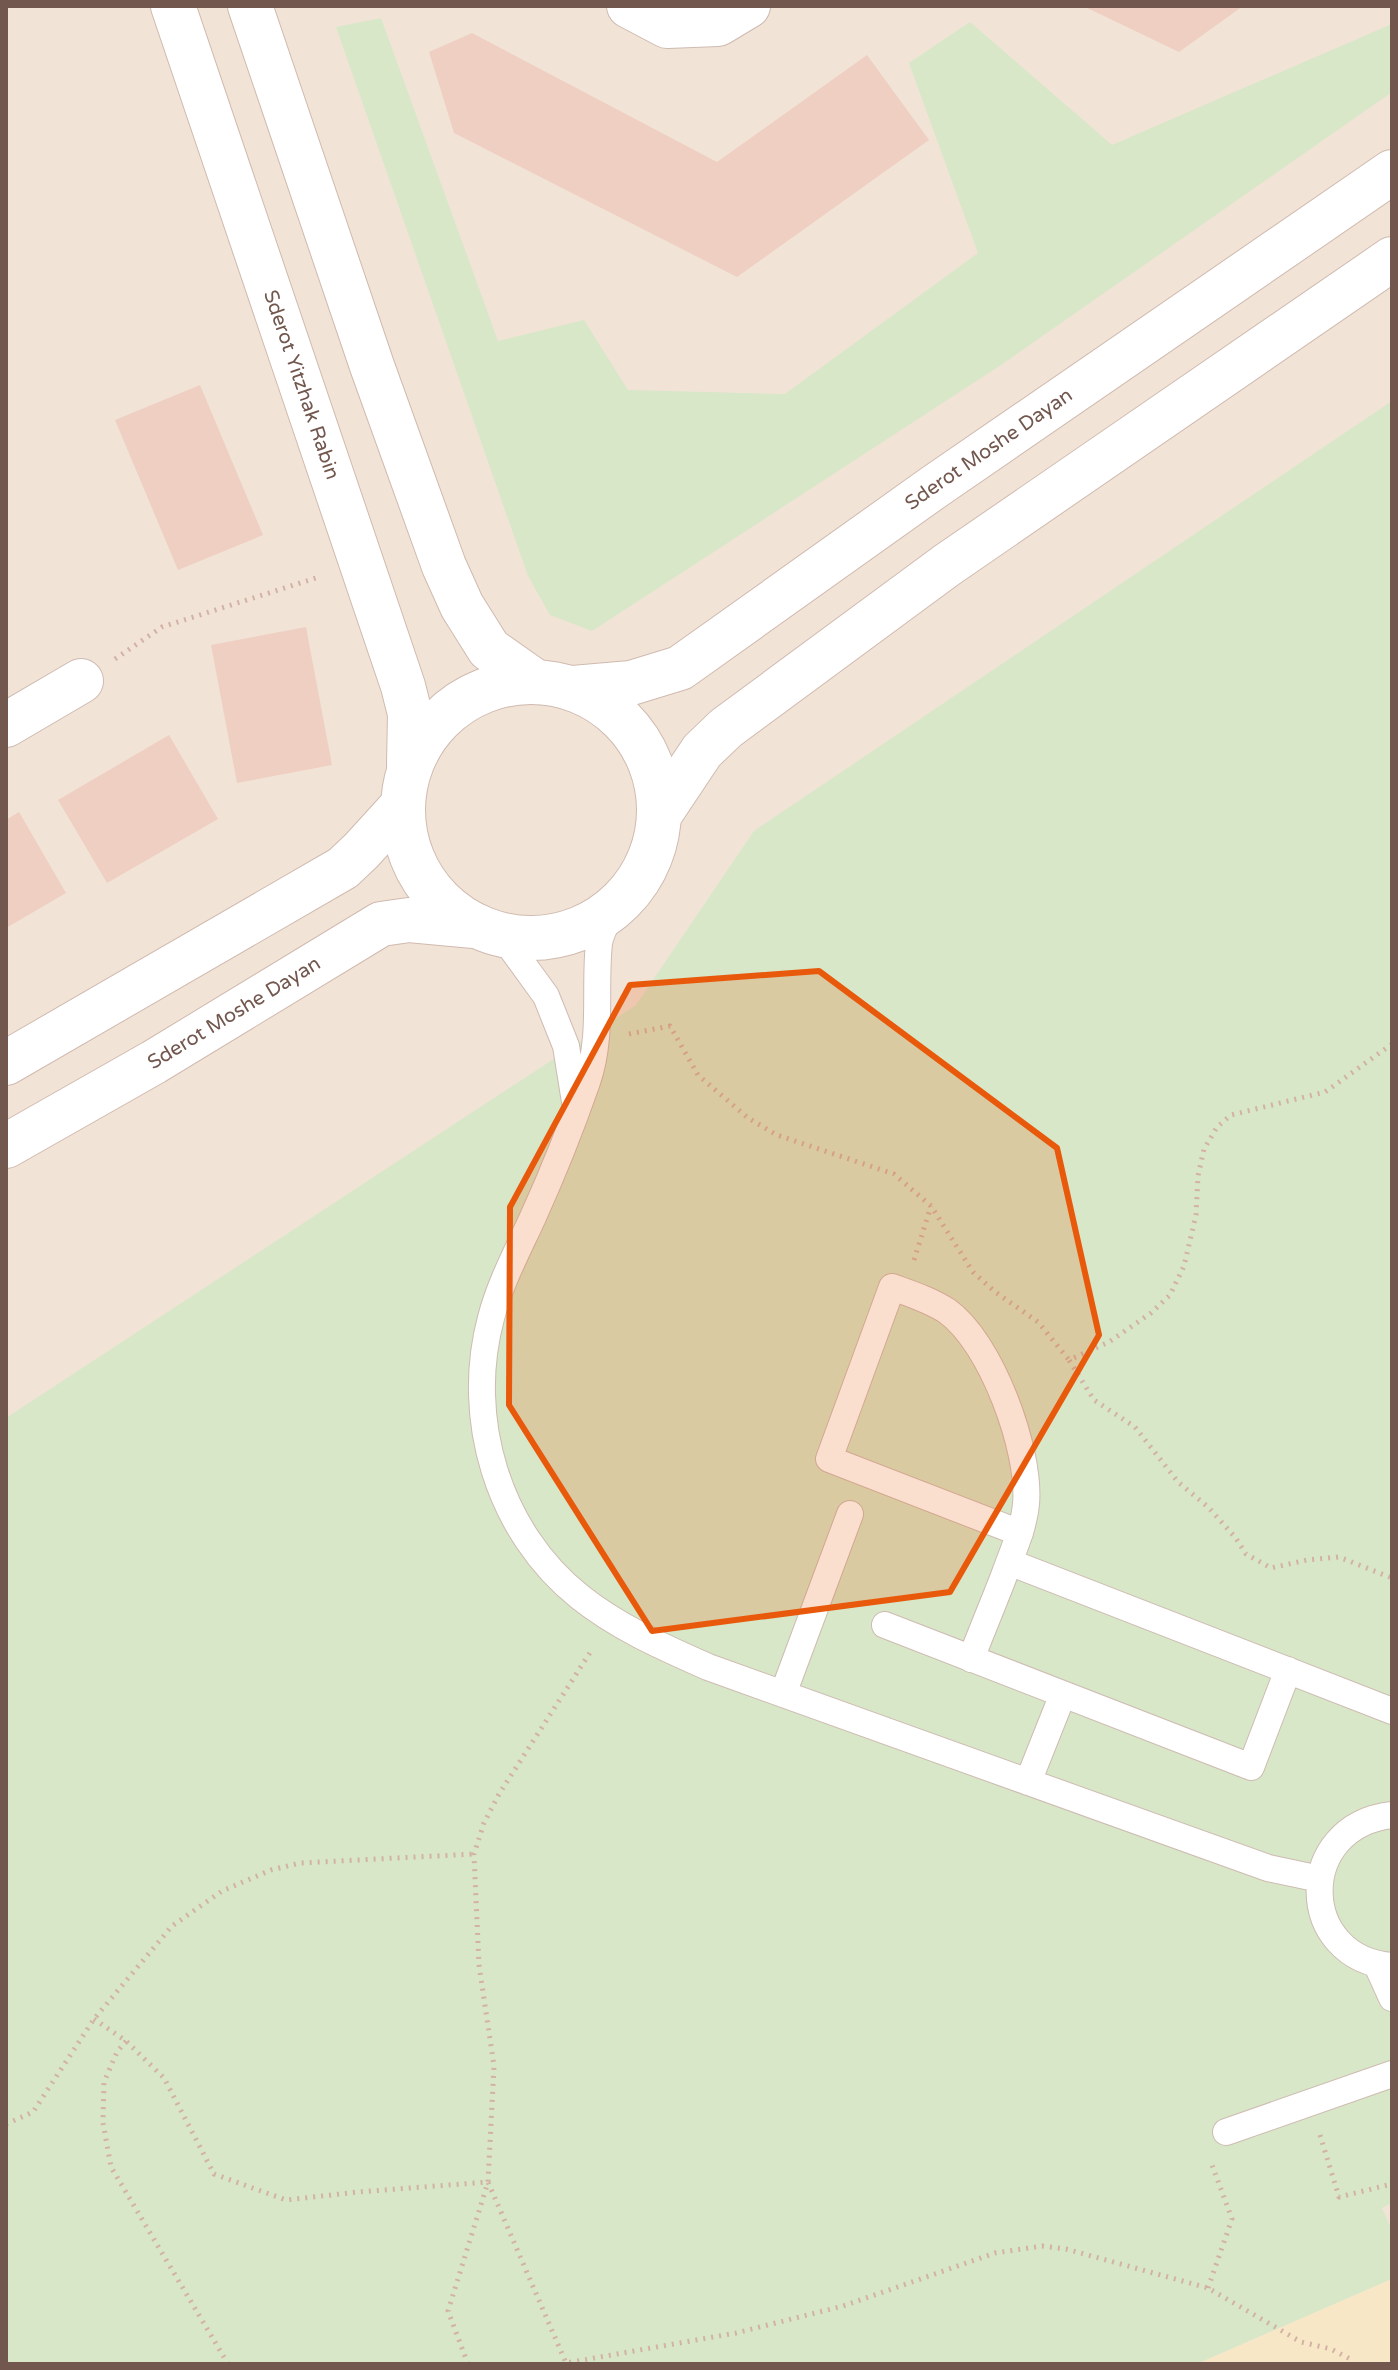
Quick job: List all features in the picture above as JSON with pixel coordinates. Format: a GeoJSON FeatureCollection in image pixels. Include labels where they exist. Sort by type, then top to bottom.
{"type":"FeatureCollection","features":[{"type":"Feature","properties":{"kind":"main road","name":"Sderot Yitzhak Rabin"},"geometry":{"type":"LineString","coordinates":[[173,6],[403,686],[410,714],[405,786]]}},
{"type":"Feature","properties":{"kind":"main road"},"geometry":{"type":"LineString","coordinates":[[250,6],[372,366],[444,566],[462,606],[489,649],[553,684],[609,708],[637,737],[654,773],[660,814],[653,850],[638,883],[613,909],[581,929],[545,938],[488,930],[443,905],[420,876],[406,842],[405,786]]}},
{"type":"Feature","properties":{"kind":"main road"},"geometry":{"type":"LineString","coordinates":[[629,6],[667,26],[718,24],[748,6]]}},
{"type":"Feature","properties":{"kind":"main road","name":"Sderot Moshe Dayan"},"geometry":{"type":"LineString","coordinates":[[553,684],[631,683],[680,668],[934,487],[1392,172]]}},
{"type":"Feature","properties":{"kind":"main road"},"geometry":{"type":"LineString","coordinates":[[660,814],[702,751],[726,728],[947,565],[1392,259]]}},
{"type":"Feature","properties":{"kind":"main road"},"geometry":{"type":"LineString","coordinates":[[6,725],[81,681]]}},
{"type":"Feature","properties":{"kind":"main road"},"geometry":{"type":"LineString","coordinates":[[6,1063],[343,868],[361,851],[405,786],[428,731],[457,704],[493,686],[553,684]]}},
{"type":"Feature","properties":{"kind":"main road","name":"Sderot Moshe Dayan"},"geometry":{"type":"LineString","coordinates":[[6,1146],[154,1062],[381,924],[409,920],[488,930]]}},
{"type":"Feature","properties":{"kind":"lane"},"geometry":{"type":"LineString","coordinates":[[613,909],[599,940],[598,1041],[589,1079],[567,1139],[492,1314],[483,1348],[481,1389],[492,1463],[505,1499],[525,1538],[548,1567],[611,1620],[648,1641],[708,1667],[1268,1868],[1320,1879]]}},
{"type":"Feature","properties":{"kind":"lane"},"geometry":{"type":"LineString","coordinates":[[488,930],[546,996],[566,1046],[576,1110]]}},
{"type":"Feature","properties":{"kind":"lane"},"geometry":{"type":"LineString","coordinates":[[971,1659],[1020,1533],[1026,1504],[1020,1439],[995,1376],[969,1333],[950,1313],[928,1300],[892,1287],[829,1459],[1020,1533]]}},
{"type":"Feature","properties":{"kind":"lane"},"geometry":{"type":"LineString","coordinates":[[783,1694],[850,1514]]}},
{"type":"Feature","properties":{"kind":"lane"},"geometry":{"type":"LineString","coordinates":[[1009,1562],[1392,1711]]}},
{"type":"Feature","properties":{"kind":"lane"},"geometry":{"type":"LineString","coordinates":[[885,1625],[1251,1767],[1288,1670]]}},
{"type":"Feature","properties":{"kind":"lane"},"geometry":{"type":"LineString","coordinates":[[1028,1782],[1063,1694]]}},
{"type":"Feature","properties":{"kind":"lane"},"geometry":{"type":"LineString","coordinates":[[1392,1815],[1375,1817],[1355,1826],[1338,1840],[1326,1858],[1320,1879],[1320,1901],[1326,1923],[1338,1942],[1356,1956],[1384,1966],[1392,1998]]}},
{"type":"Feature","properties":{"kind":"lane"},"geometry":{"type":"LineString","coordinates":[[1226,2132],[1392,2074]]}},
{"type":"Feature","properties":{"kind":"path"},"geometry":{"type":"LineString","coordinates":[[81,681],[162,627],[362,563]]}},
{"type":"Feature","properties":{"kind":"path"},"geometry":{"type":"LineString","coordinates":[[598,1041],[670,1026],[698,1075],[748,1118],[777,1135],[894,1174],[931,1206],[973,1272],[1038,1322],[1069,1360],[1094,1400],[1135,1427],[1178,1482],[1208,1507],[1246,1554],[1271,1568],[1339,1557],[1392,1578]]}},
{"type":"Feature","properties":{"kind":"path"},"geometry":{"type":"LineString","coordinates":[[1069,1360],[1109,1342],[1151,1313],[1170,1295],[1184,1266],[1190,1241],[1204,1149],[1217,1127],[1231,1115],[1325,1092],[1392,1044]]}},
{"type":"Feature","properties":{"kind":"path"},"geometry":{"type":"LineString","coordinates":[[904,1291],[931,1206]]}},
{"type":"Feature","properties":{"kind":"path"},"geometry":{"type":"LineString","coordinates":[[468,2364],[448,2311],[488,2182],[494,2066],[479,1965],[474,1854],[484,1823],[499,1794],[611,1620]]}},
{"type":"Feature","properties":{"kind":"path"},"geometry":{"type":"LineString","coordinates":[[6,2124],[33,2112],[94,2019],[172,1926],[222,1891],[271,1870],[300,1863],[474,1854]]}},
{"type":"Feature","properties":{"kind":"path"},"geometry":{"type":"LineString","coordinates":[[94,2019],[126,2041],[164,2078],[214,2174],[286,2200],[488,2182]]}},
{"type":"Feature","properties":{"kind":"path"},"geometry":{"type":"LineString","coordinates":[[126,2041],[117,2052],[104,2082],[103,2123],[111,2167],[228,2364]]}},
{"type":"Feature","properties":{"kind":"path"},"geometry":{"type":"LineString","coordinates":[[1311,2102],[1339,2197],[1392,2184]]}},
{"type":"Feature","properties":{"kind":"path"},"geometry":{"type":"LineString","coordinates":[[1208,2288],[1232,2219],[1212,2165],[1226,2132]]}},
{"type":"Feature","properties":{"kind":"path"},"geometry":{"type":"LineString","coordinates":[[488,2182],[566,2363],[751,2329],[843,2306],[995,2253],[1042,2246],[1066,2249],[1208,2288],[1301,2342],[1331,2349],[1354,2361]]}},
{"type":"Feature","properties":{"kind":"highlighted area"},"geometry":{"type":"Polygon","coordinates":[[[819,971],[1057,1148],[1099,1335],[950,1592],[652,1631],[509,1405],[510,1207],[630,985],[819,971]]]}},
{"type":"Feature","properties":{"kind":"shaded area"},"geometry":{"type":"Polygon","coordinates":[[[6,6],[1392,6],[1392,2279],[1197,2364],[6,2364],[6,6]]]}},
{"type":"Feature","properties":{"kind":"green space"},"geometry":{"type":"Polygon","coordinates":[[[381,18],[498,341],[584,320],[628,390],[785,394],[978,253],[909,63],[970,22],[1112,145],[1392,24],[1392,92],[1001,365],[592,631],[550,615],[528,576],[336,27],[381,18]]]}},
{"type":"Feature","properties":{"kind":"green space"},"geometry":{"type":"Polygon","coordinates":[[[1392,401],[1392,2203],[1382,2208],[1392,2231],[1392,2279],[1197,2364],[6,2364],[6,1418],[636,1005],[754,831],[1392,401]]]}},
{"type":"Feature","properties":{"kind":"sand"},"geometry":{"type":"Polygon","coordinates":[[[1392,2279],[1392,2364],[1197,2364],[1392,2279]]]}},
{"type":"Feature","properties":{"kind":"building"},"geometry":{"type":"Polygon","coordinates":[[[1083,6],[1243,6],[1179,52],[1083,6]]]}},
{"type":"Feature","properties":{"kind":"building"},"geometry":{"type":"Polygon","coordinates":[[[472,33],[717,162],[867,55],[929,140],[737,277],[454,133],[429,52],[472,33]]]}},
{"type":"Feature","properties":{"kind":"building"},"geometry":{"type":"Polygon","coordinates":[[[200,385],[263,535],[178,570],[115,420],[200,385]]]}},
{"type":"Feature","properties":{"kind":"building"},"geometry":{"type":"Polygon","coordinates":[[[306,627],[332,765],[237,783],[211,645],[306,627]]]}},
{"type":"Feature","properties":{"kind":"building"},"geometry":{"type":"Polygon","coordinates":[[[169,735],[218,819],[107,883],[58,800],[169,735]]]}},
{"type":"Feature","properties":{"kind":"building"},"geometry":{"type":"Polygon","coordinates":[[[19,812],[66,893],[6,928],[6,820],[19,812]]]}}]}
